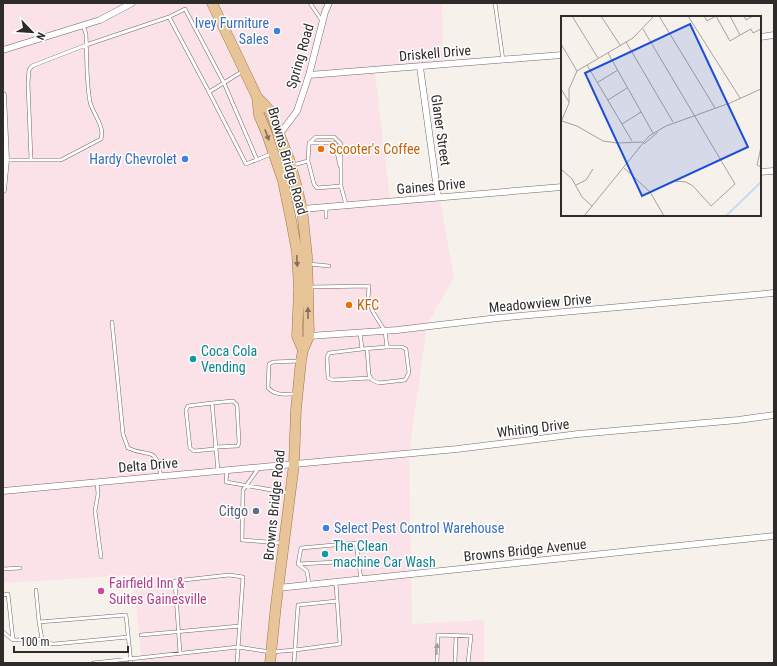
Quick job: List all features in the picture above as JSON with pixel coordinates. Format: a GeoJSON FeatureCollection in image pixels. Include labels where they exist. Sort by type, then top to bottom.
{"type":"FeatureCollection","features":[{"type":"Feature","properties":{"kind":"main road","name":"Browns Bridge Road"},"geometry":{"type":"LineString","coordinates":[[212,3],[257,97],[259,115],[274,153],[282,181],[297,252],[299,289],[297,336],[303,350]]}},
{"type":"Feature","properties":{"kind":"main road","name":"Browns Bridge Road"},"geometry":{"type":"LineString","coordinates":[[257,97],[270,111],[280,135],[302,209],[308,287],[309,336],[303,350],[301,361],[296,408],[294,464],[270,663]]}},
{"type":"Feature","properties":{"kind":"street"},"geometry":{"type":"LineString","coordinates":[[3,50],[100,20],[132,3]]}},
{"type":"Feature","properties":{"kind":"street","name":"Spring Road"},"geometry":{"type":"LineString","coordinates":[[280,135],[296,111],[309,75],[322,21],[329,3]]}},
{"type":"Feature","properties":{"kind":"street"},"geometry":{"type":"LineString","coordinates":[[761,37],[774,35]]}},
{"type":"Feature","properties":{"kind":"street","name":"Driskell Drive"},"geometry":{"type":"LineString","coordinates":[[309,75],[561,55]]}},
{"type":"Feature","properties":{"kind":"street","name":"Glaner Street"},"geometry":{"type":"LineString","coordinates":[[420,67],[438,197]]}},
{"type":"Feature","properties":{"kind":"street"},"geometry":{"type":"LineString","coordinates":[[3,95],[6,160],[3,190]]}},
{"type":"Feature","properties":{"kind":"street"},"geometry":{"type":"LineString","coordinates":[[761,172],[774,170]]}},
{"type":"Feature","properties":{"kind":"street","name":"Gaines Drive"},"geometry":{"type":"LineString","coordinates":[[302,209],[561,187]]}},
{"type":"Feature","properties":{"kind":"street","name":"Meadowview Drive"},"geometry":{"type":"LineString","coordinates":[[309,336],[385,331],[498,318],[774,293]]}},
{"type":"Feature","properties":{"kind":"street","name":"Whiting Drive"},"geometry":{"type":"LineString","coordinates":[[294,464],[457,449],[578,434],[774,415]]}},
{"type":"Feature","properties":{"kind":"street","name":"Delta Drive"},"geometry":{"type":"LineString","coordinates":[[3,491],[294,464]]}},
{"type":"Feature","properties":{"kind":"street","name":"Browns Bridge Avenue"},"geometry":{"type":"LineString","coordinates":[[278,588],[774,536]]}},
{"type":"Feature","properties":{"kind":"lane"},"geometry":{"type":"LineString","coordinates":[[310,3],[322,21]]}},
{"type":"Feature","properties":{"kind":"lane"},"geometry":{"type":"LineString","coordinates":[[496,3],[503,60]]}},
{"type":"Feature","properties":{"kind":"lane"},"geometry":{"type":"LineString","coordinates":[[30,160],[28,83],[29,70],[32,66],[86,45],[169,17],[185,9],[224,83],[257,160]]}},
{"type":"Feature","properties":{"kind":"lane"},"geometry":{"type":"LineString","coordinates":[[169,17],[246,164],[274,153]]}},
{"type":"Feature","properties":{"kind":"lane"},"geometry":{"type":"LineString","coordinates":[[6,160],[61,160],[101,139],[103,135],[91,103],[86,34],[83,25]]}},
{"type":"Feature","properties":{"kind":"lane"},"geometry":{"type":"LineString","coordinates":[[209,92],[245,70]]}},
{"type":"Feature","properties":{"kind":"lane"},"geometry":{"type":"LineString","coordinates":[[341,186],[317,188],[314,184],[308,161],[309,143],[316,137],[334,137],[340,144],[341,186],[346,205]]}},
{"type":"Feature","properties":{"kind":"lane"},"geometry":{"type":"LineString","coordinates":[[309,143],[335,144],[341,170]]}},
{"type":"Feature","properties":{"kind":"lane"},"geometry":{"type":"LineString","coordinates":[[290,165],[308,161]]}},
{"type":"Feature","properties":{"kind":"lane"},"geometry":{"type":"LineString","coordinates":[[326,207],[326,217]]}},
{"type":"Feature","properties":{"kind":"lane"},"geometry":{"type":"LineString","coordinates":[[307,264],[329,266]]}},
{"type":"Feature","properties":{"kind":"lane"},"geometry":{"type":"LineString","coordinates":[[308,287],[369,286],[368,299],[373,312],[385,331],[387,348]]}},
{"type":"Feature","properties":{"kind":"lane"},"geometry":{"type":"LineString","coordinates":[[112,322],[123,434],[128,448],[156,456],[159,462],[161,476]]}},
{"type":"Feature","properties":{"kind":"lane"},"geometry":{"type":"LineString","coordinates":[[360,333],[362,349]]}},
{"type":"Feature","properties":{"kind":"lane"},"geometry":{"type":"LineString","coordinates":[[402,347],[406,349],[409,373],[407,378],[378,383],[370,378],[333,380],[328,378],[329,353],[387,348],[402,347]]}},
{"type":"Feature","properties":{"kind":"lane"},"geometry":{"type":"LineString","coordinates":[[367,349],[370,378]]}},
{"type":"Feature","properties":{"kind":"lane"},"geometry":{"type":"LineString","coordinates":[[298,394],[278,394],[272,392],[268,388],[269,364],[273,362],[301,361]]}},
{"type":"Feature","properties":{"kind":"lane"},"geometry":{"type":"LineString","coordinates":[[233,401],[237,405],[238,446],[194,451],[190,448],[186,410],[188,406],[212,403],[233,401]]}},
{"type":"Feature","properties":{"kind":"lane"},"geometry":{"type":"LineString","coordinates":[[212,403],[218,471]]}},
{"type":"Feature","properties":{"kind":"lane"},"geometry":{"type":"LineString","coordinates":[[260,467],[243,490],[242,540],[284,544]]}},
{"type":"Feature","properties":{"kind":"lane"},"geometry":{"type":"LineString","coordinates":[[227,470],[226,482],[247,484],[291,493]]}},
{"type":"Feature","properties":{"kind":"lane"},"geometry":{"type":"LineString","coordinates":[[97,482],[98,494],[95,511],[101,557]]}},
{"type":"Feature","properties":{"kind":"lane"},"geometry":{"type":"LineString","coordinates":[[298,564],[301,548],[356,543],[361,579]]}},
{"type":"Feature","properties":{"kind":"lane"},"geometry":{"type":"LineString","coordinates":[[298,564],[358,560]]}},
{"type":"Feature","properties":{"kind":"lane"},"geometry":{"type":"LineString","coordinates":[[298,564],[307,570],[309,584]]}},
{"type":"Feature","properties":{"kind":"lane"},"geometry":{"type":"LineString","coordinates":[[3,569],[20,568]]}},
{"type":"Feature","properties":{"kind":"lane"},"geometry":{"type":"LineString","coordinates":[[180,653],[174,581],[229,575],[243,577],[237,663]]}},
{"type":"Feature","properties":{"kind":"lane"},"geometry":{"type":"LineString","coordinates":[[93,663],[238,647],[271,652],[340,644],[336,582]]}},
{"type":"Feature","properties":{"kind":"lane"},"geometry":{"type":"LineString","coordinates":[[36,590],[42,639]]}},
{"type":"Feature","properties":{"kind":"lane"},"geometry":{"type":"LineString","coordinates":[[3,595],[8,594],[13,640]]}},
{"type":"Feature","properties":{"kind":"lane"},"geometry":{"type":"LineString","coordinates":[[294,663],[298,605],[337,602]]}},
{"type":"Feature","properties":{"kind":"lane"},"geometry":{"type":"LineString","coordinates":[[39,622],[126,615],[131,663]]}},
{"type":"Feature","properties":{"kind":"lane"},"geometry":{"type":"LineString","coordinates":[[141,635],[240,626]]}},
{"type":"Feature","properties":{"kind":"lane"},"geometry":{"type":"LineString","coordinates":[[3,632],[13,640],[42,639],[48,643],[54,644],[128,637]]}},
{"type":"Feature","properties":{"kind":"lane"},"geometry":{"type":"LineString","coordinates":[[437,663],[438,635],[471,636],[468,663]]}},
{"type":"Feature","properties":{"kind":"lane"},"geometry":{"type":"LineString","coordinates":[[455,663],[456,636]]}},
{"type":"Feature","properties":{"kind":"shaded area"},"geometry":{"type":"Polygon","coordinates":[[[3,3],[442,3],[443,63],[375,73],[390,199],[438,190],[454,277],[427,325],[409,453],[412,624],[484,620],[484,663],[142,663],[133,575],[3,583],[3,3]]]}},
{"type":"Feature","properties":{"kind":"place","name":"Ivey Furniture Sales"},"geometry":{"type":"Point","coordinates":[277,31]}},
{"type":"Feature","properties":{"kind":"place","name":"Scooter's Coffee"},"geometry":{"type":"Point","coordinates":[321,149]}},
{"type":"Feature","properties":{"kind":"place","name":"Hardy Chevrolet"},"geometry":{"type":"Point","coordinates":[185,159]}},
{"type":"Feature","properties":{"kind":"place","name":"KFC"},"geometry":{"type":"Point","coordinates":[349,305]}},
{"type":"Feature","properties":{"kind":"place","name":"Coca Cola Vending"},"geometry":{"type":"Point","coordinates":[193,359]}},
{"type":"Feature","properties":{"kind":"place","name":"Citgo"},"geometry":{"type":"Point","coordinates":[256,511]}},
{"type":"Feature","properties":{"kind":"place","name":"Select Pest Control Warehouse"},"geometry":{"type":"Point","coordinates":[326,528]}},
{"type":"Feature","properties":{"kind":"place","name":"The Clean machine Car Wash"},"geometry":{"type":"Point","coordinates":[325,554]}},
{"type":"Feature","properties":{"kind":"place","name":"Fairfield Inn & Suites Gainesville"},"geometry":{"type":"Point","coordinates":[101,591]}}]}
